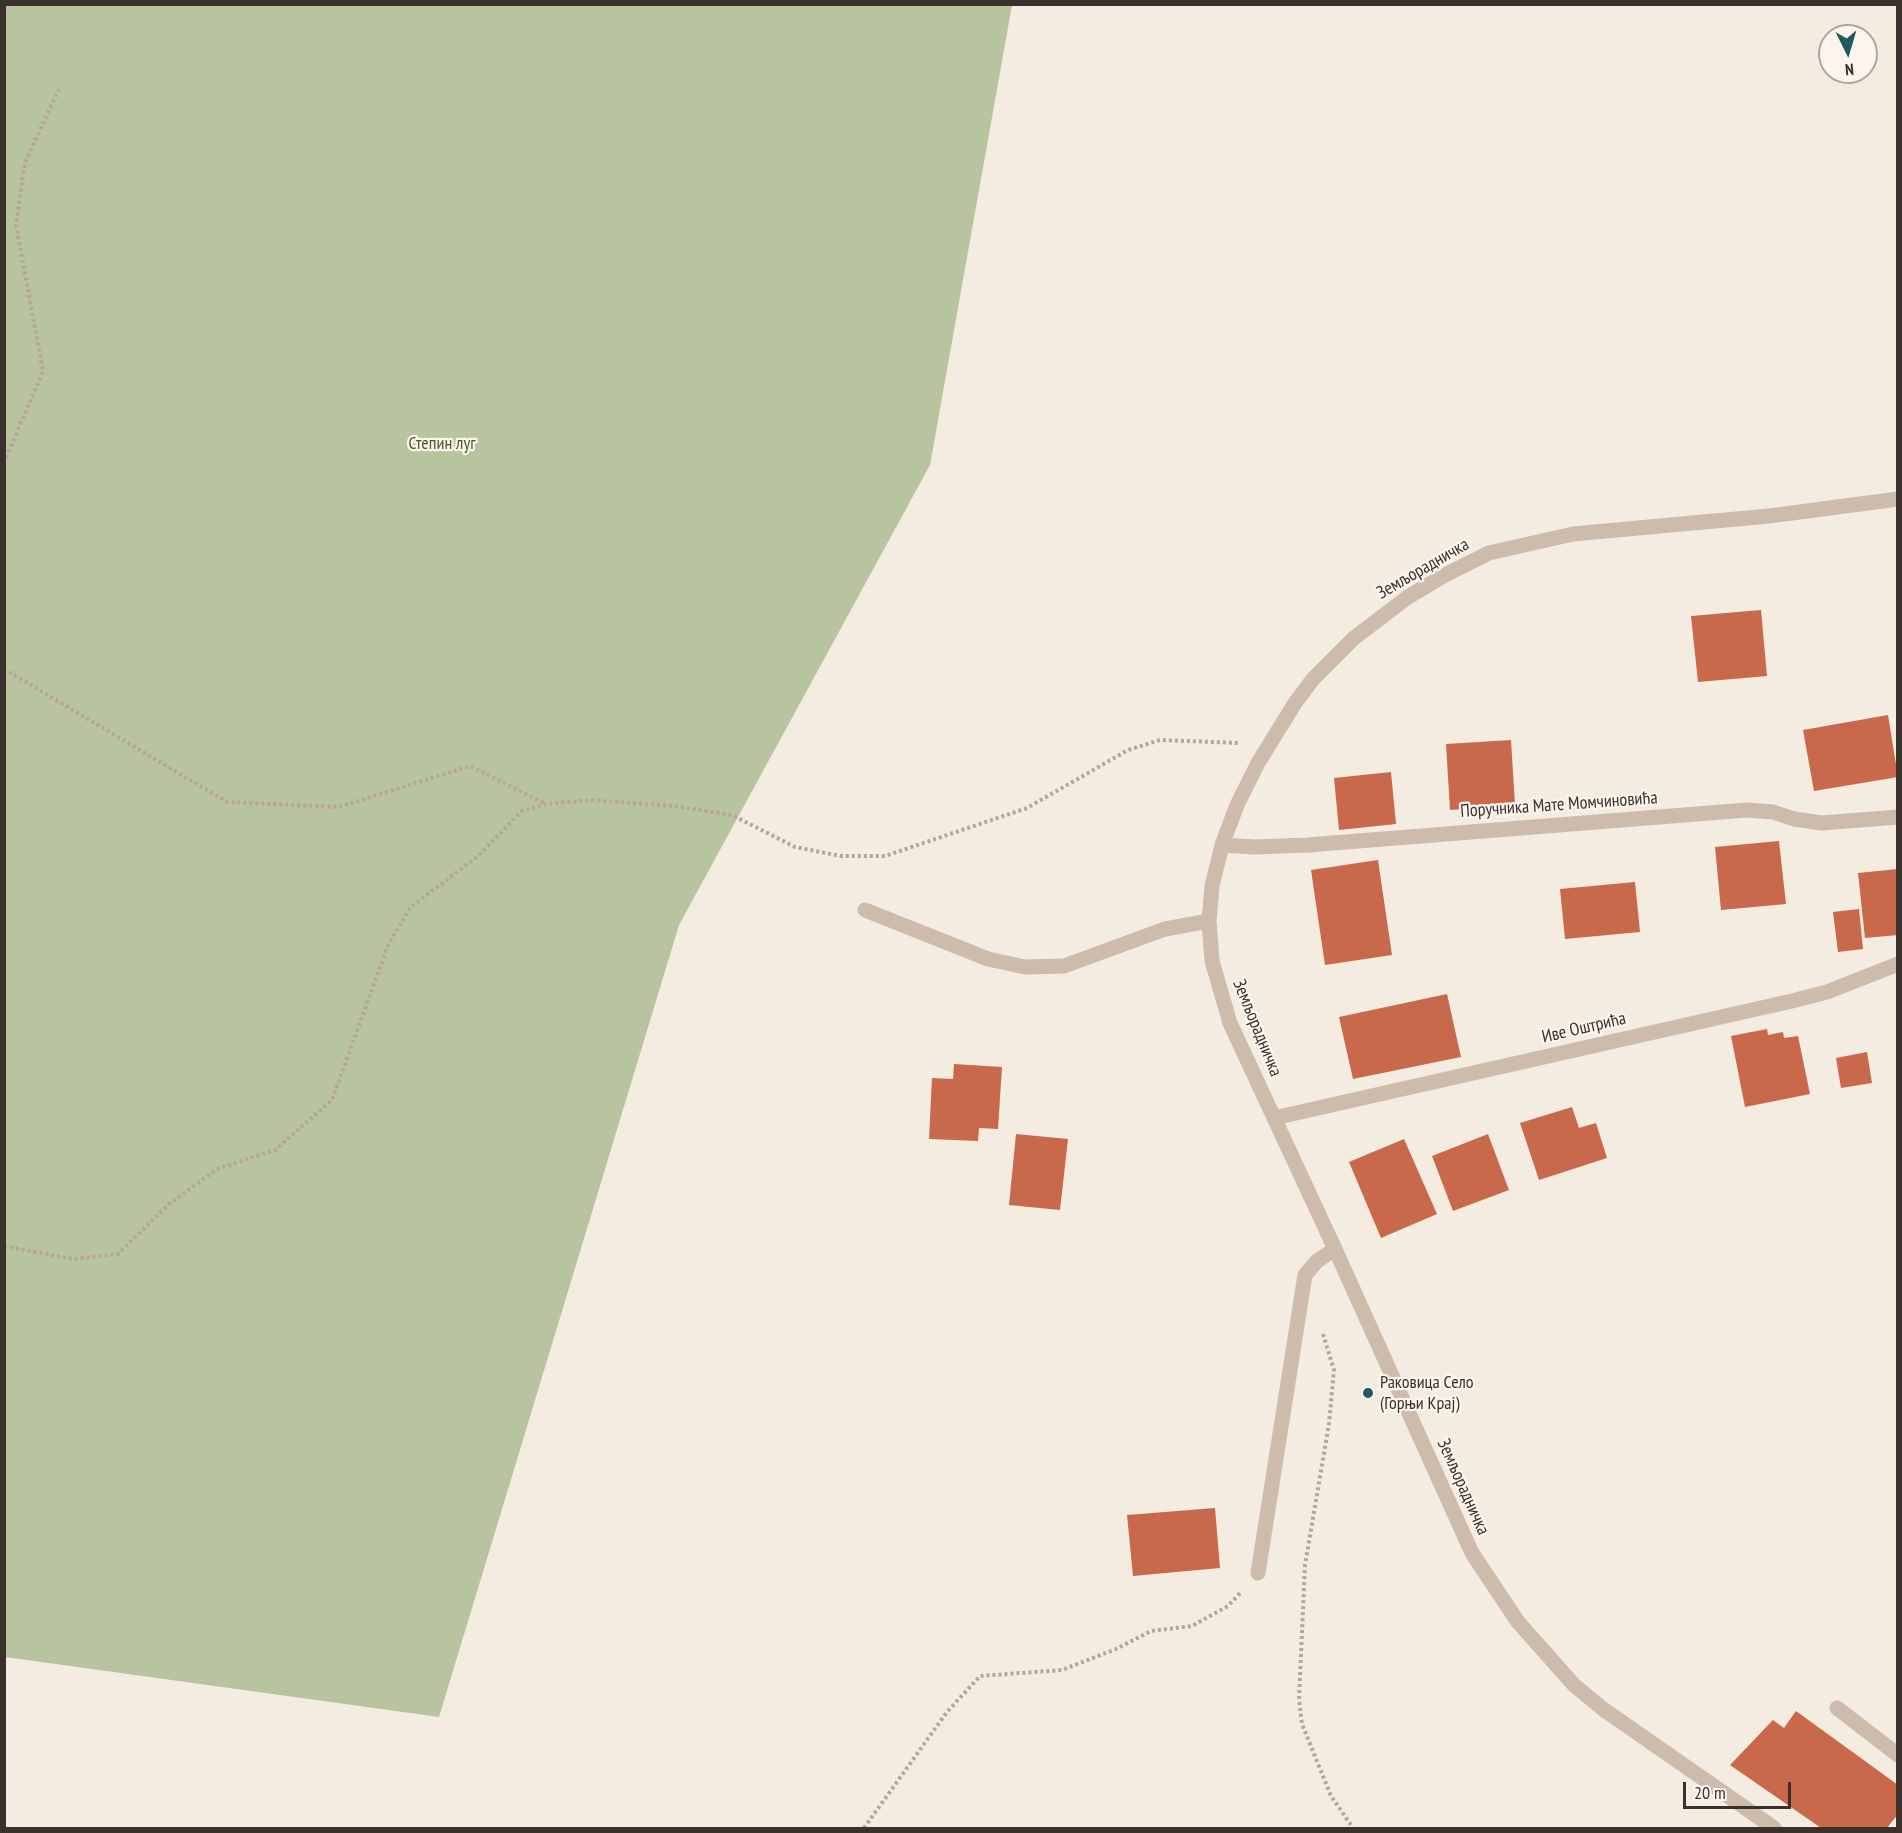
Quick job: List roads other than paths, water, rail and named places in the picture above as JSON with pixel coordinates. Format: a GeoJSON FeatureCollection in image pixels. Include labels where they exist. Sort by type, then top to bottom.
{"type":"FeatureCollection","features":[{"type":"Feature","properties":{"kind":"street","name":"Земљорадничка"},"geometry":{"type":"LineString","coordinates":[[1774,1828],[1603,1709],[1574,1685],[1518,1622],[1488,1580],[1463,1535],[1335,1249],[1239,1043],[1221,998],[1212,961],[1209,921],[1212,886],[1222,845],[1237,805],[1269,743],[1313,679],[1354,638],[1408,597],[1445,575],[1489,553],[1573,534],[1769,516],[1898,499]]}},
{"type":"Feature","properties":{"kind":"street","name":"Поручника Мате Момчиновића"},"geometry":{"type":"LineString","coordinates":[[1222,845],[1255,848],[1747,810],[1767,811],[1794,819],[1822,822],[1898,817]]}},
{"type":"Feature","properties":{"kind":"street"},"geometry":{"type":"LineString","coordinates":[[865,910],[988,958],[1026,967],[1064,966],[1165,929],[1209,921]]}},
{"type":"Feature","properties":{"kind":"street","name":"Иве Оштрића"},"geometry":{"type":"LineString","coordinates":[[1274,1118],[1792,1001],[1827,992],[1898,963]]}},
{"type":"Feature","properties":{"kind":"street"},"geometry":{"type":"LineString","coordinates":[[1258,1573],[1305,1275],[1317,1261],[1335,1249]]}},
{"type":"Feature","properties":{"kind":"street"},"geometry":{"type":"LineString","coordinates":[[1838,1707],[1898,1755]]}},
{"type":"Feature","properties":{"kind":"place","name":"Раковица Село (Горњи Крај)"},"geometry":{"type":"Point","coordinates":[1368,1393]}},
{"type":"Feature","properties":{"kind":"park label","name":"Степин луг"},"geometry":{"type":"Point","coordinates":[442,444]}}]}
